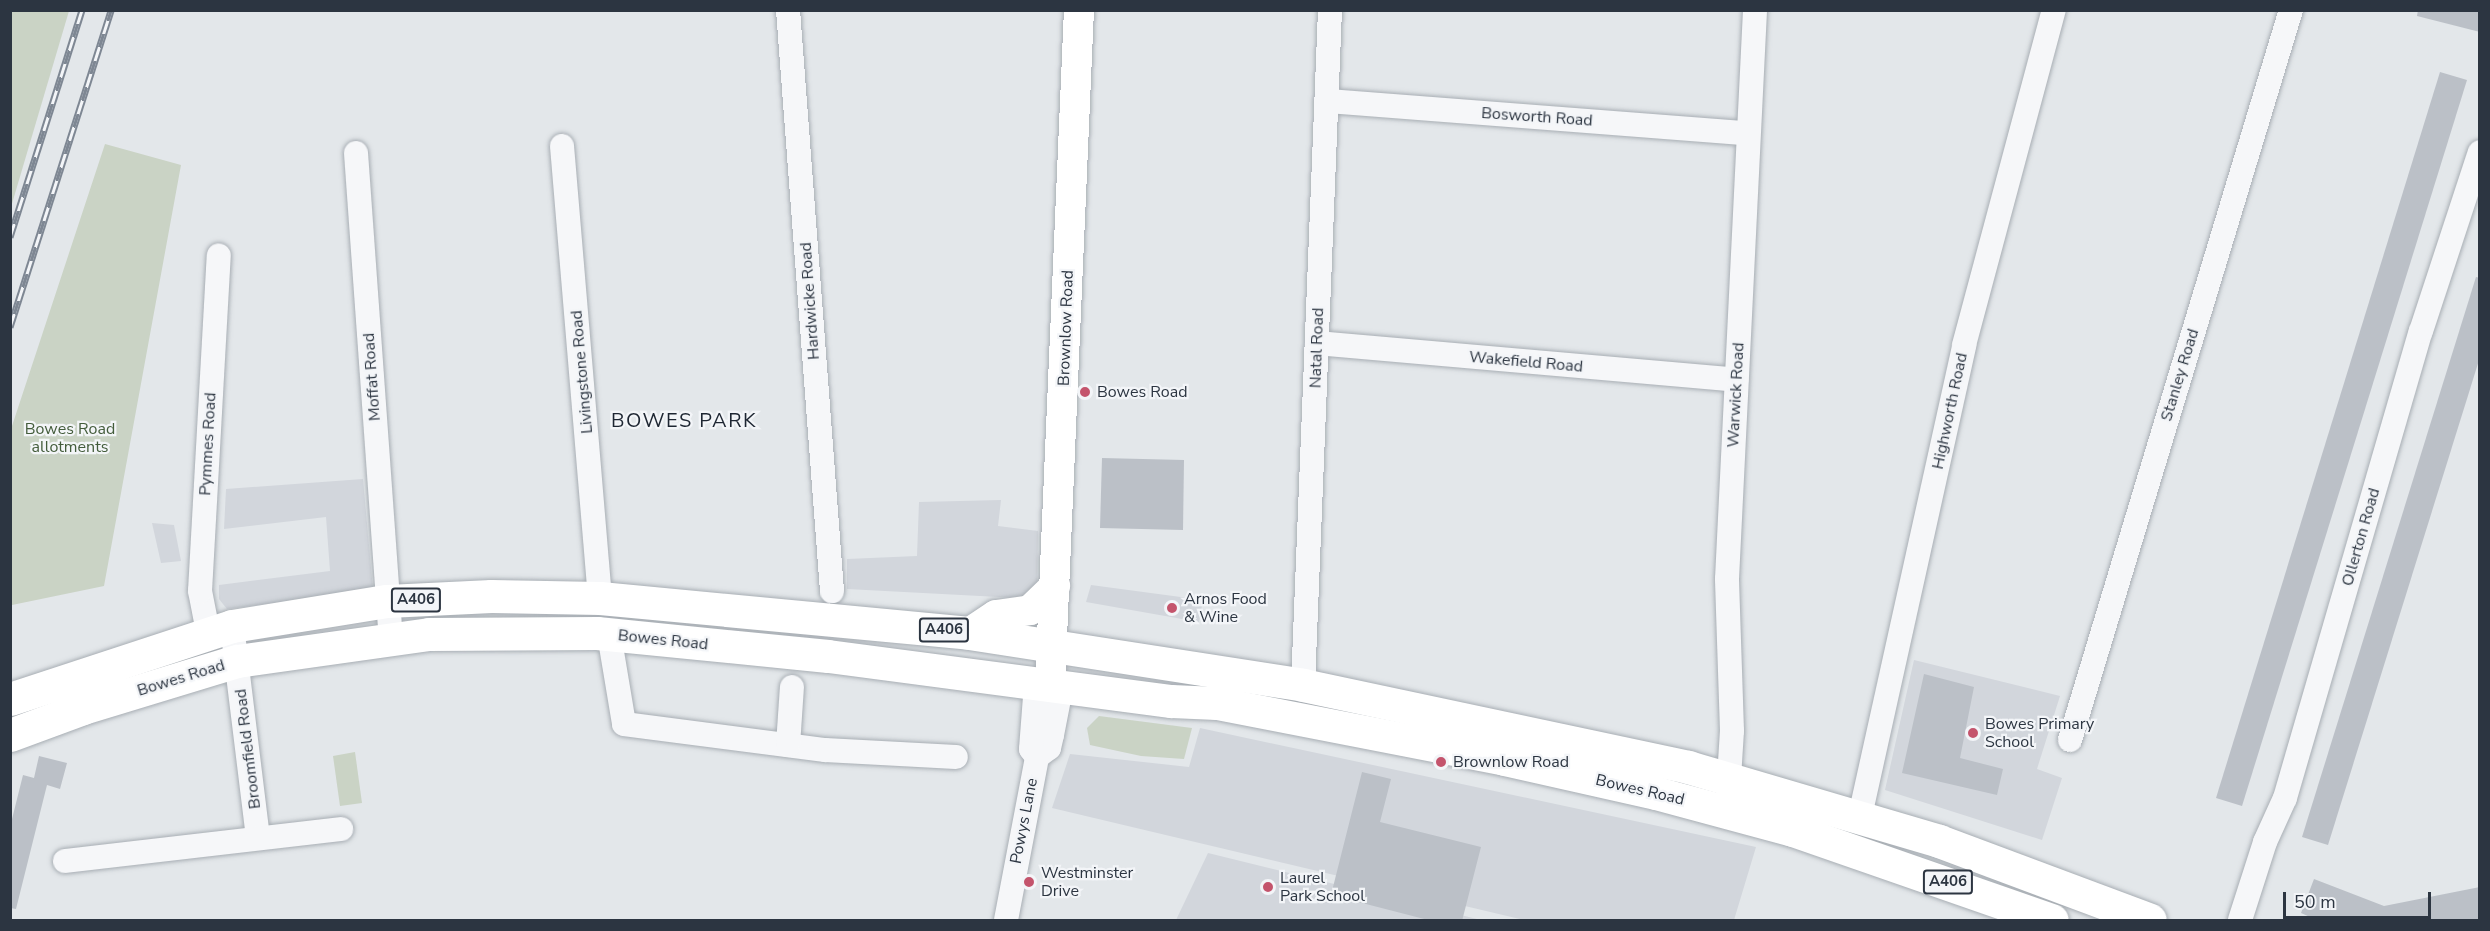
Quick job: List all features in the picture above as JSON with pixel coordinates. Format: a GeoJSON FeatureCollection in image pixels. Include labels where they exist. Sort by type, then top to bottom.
{"type":"FeatureCollection","features":[{"type":"Feature","properties":{"kind":"highway","name":"A406"},"geometry":{"type":"LineString","coordinates":[[10,699],[220,629],[387,601],[491,596],[833,605],[969,633],[1053,645]]}},
{"type":"Feature","properties":{"kind":"highway","name":"Bowes Road"},"geometry":{"type":"LineString","coordinates":[[10,735],[82,708],[237,661],[429,634],[609,634],[1217,703],[1504,759],[1726,812],[1854,850],[2052,921]]}},
{"type":"Feature","properties":{"kind":"highway","name":"Bowes Road"},"geometry":{"type":"LineString","coordinates":[[1053,645],[1303,685],[1728,779],[1939,841],[2150,921]]}},
{"type":"Feature","properties":{"kind":"main road","name":"Brownlow Road"},"geometry":{"type":"LineString","coordinates":[[1053,645],[1079,10]]}},
{"type":"Feature","properties":{"kind":"main road"},"geometry":{"type":"LineString","coordinates":[[969,633],[996,615],[1030,610],[1055,586]]}},
{"type":"Feature","properties":{"kind":"main road","name":"Powys Lane"},"geometry":{"type":"LineString","coordinates":[[1050,684],[1053,645]]}},
{"type":"Feature","properties":{"kind":"main road","name":"A406"},"geometry":{"type":"LineString","coordinates":[[1053,645],[1062,666],[1071,671],[1170,687],[1217,703]]}},
{"type":"Feature","properties":{"kind":"street","name":"Hardwicke Road"},"geometry":{"type":"LineString","coordinates":[[788,10],[833,605]]}},
{"type":"Feature","properties":{"kind":"street","name":"Natal Road"},"geometry":{"type":"LineString","coordinates":[[1303,685],[1330,10]]}},
{"type":"Feature","properties":{"kind":"street","name":"Warwick Road"},"geometry":{"type":"LineString","coordinates":[[1726,812],[1732,730],[1727,579],[1747,133],[1755,10]]}},
{"type":"Feature","properties":{"kind":"street","name":"Highworth Road"},"geometry":{"type":"LineString","coordinates":[[1860,816],[1964,345],[2054,10]]}},
{"type":"Feature","properties":{"kind":"street","name":"Stanley Road"},"geometry":{"type":"LineString","coordinates":[[2070,740],[2291,10]]}},
{"type":"Feature","properties":{"kind":"street","name":"Bosworth Road"},"geometry":{"type":"LineString","coordinates":[[1327,101],[1747,133]]}},
{"type":"Feature","properties":{"kind":"street","name":"Livingstone Road"},"geometry":{"type":"LineString","coordinates":[[562,146],[600,598]]}},
{"type":"Feature","properties":{"kind":"street","name":"Moffat Road"},"geometry":{"type":"LineString","coordinates":[[356,153],[391,640]]}},
{"type":"Feature","properties":{"kind":"street","name":"Ollerton Road"},"geometry":{"type":"LineString","coordinates":[[2240,921],[2265,842],[2285,798],[2421,331],[2480,153]]}},
{"type":"Feature","properties":{"kind":"street","name":"Pymmes Road"},"geometry":{"type":"LineString","coordinates":[[219,256],[200,591],[220,629]]}},
{"type":"Feature","properties":{"kind":"street","name":"Wakefield Road"},"geometry":{"type":"LineString","coordinates":[[1317,343],[1736,380]]}},
{"type":"Feature","properties":{"kind":"street","name":"Broomfield Road"},"geometry":{"type":"LineString","coordinates":[[220,629],[237,661],[258,837]]}},
{"type":"Feature","properties":{"kind":"street"},"geometry":{"type":"LineString","coordinates":[[609,634],[624,724],[788,746],[957,757]]}},
{"type":"Feature","properties":{"kind":"street","name":"Powys Lane"},"geometry":{"type":"LineString","coordinates":[[1006,921],[1037,757],[1049,748],[1059,699],[1050,684]]}},
{"type":"Feature","properties":{"kind":"street"},"geometry":{"type":"LineString","coordinates":[[788,746],[792,687]]}},
{"type":"Feature","properties":{"kind":"street"},"geometry":{"type":"LineString","coordinates":[[65,861],[341,829]]}},
{"type":"Feature","properties":{"kind":"shaded area"},"geometry":{"type":"Polygon","coordinates":[[[363,479],[373,590],[227,609],[219,599],[219,585],[330,571],[326,517],[224,529],[226,489],[363,479]]]}},
{"type":"Feature","properties":{"kind":"shaded area"},"geometry":{"type":"Polygon","coordinates":[[[1001,500],[998,526],[1038,531],[1037,599],[847,589],[847,559],[917,556],[919,502],[1001,500]]]}},
{"type":"Feature","properties":{"kind":"shaded area"},"geometry":{"type":"Polygon","coordinates":[[[152,523],[174,525],[181,561],[161,563],[152,523]]]}},
{"type":"Feature","properties":{"kind":"shaded area"},"geometry":{"type":"Polygon","coordinates":[[[1091,585],[1203,600],[1199,622],[1086,602],[1091,585]]]}},
{"type":"Feature","properties":{"kind":"shaded area","name":"Bowes Primary School"},"geometry":{"type":"Polygon","coordinates":[[[1914,660],[2060,696],[2037,769],[2062,778],[2042,840],[1885,790],[1914,660]]]}},
{"type":"Feature","properties":{"kind":"shaded area"},"geometry":{"type":"Polygon","coordinates":[[[1200,728],[1756,847],[1734,920],[1524,920],[1052,808],[1070,754],[1189,767],[1200,728]]]}},
{"type":"Feature","properties":{"kind":"shaded area","name":"Laurel Park School"},"geometry":{"type":"Polygon","coordinates":[[[1208,853],[1481,920],[1176,920],[1208,853]]]}},
{"type":"Feature","properties":{"kind":"green space"},"geometry":{"type":"Polygon","coordinates":[[[69,11],[11,207],[10,12],[69,11]]]}},
{"type":"Feature","properties":{"kind":"green space","name":"Bowes Road allotments"},"geometry":{"type":"Polygon","coordinates":[[[105,144],[181,165],[104,586],[12,605],[11,609],[11,429],[105,144]]]}},
{"type":"Feature","properties":{"kind":"green space"},"geometry":{"type":"Polygon","coordinates":[[[1099,716],[1192,728],[1184,759],[1141,756],[1090,745],[1087,728],[1099,716]]]}},
{"type":"Feature","properties":{"kind":"green space"},"geometry":{"type":"Polygon","coordinates":[[[355,752],[362,803],[340,806],[333,756],[355,752]]]}},
{"type":"Feature","properties":{"kind":"building"},"geometry":{"type":"Polygon","coordinates":[[[2418,10],[2480,10],[2480,32],[2417,16],[2418,10]]]}},
{"type":"Feature","properties":{"kind":"building"},"geometry":{"type":"Polygon","coordinates":[[[2440,72],[2467,80],[2242,806],[2216,798],[2440,72]]]}},
{"type":"Feature","properties":{"kind":"building"},"geometry":{"type":"Polygon","coordinates":[[[2476,277],[2480,278],[2480,357],[2328,845],[2302,837],[2476,277]]]}},
{"type":"Feature","properties":{"kind":"building"},"geometry":{"type":"Polygon","coordinates":[[[1102,458],[1184,460],[1183,530],[1100,528],[1102,458]]]}},
{"type":"Feature","properties":{"kind":"building"},"geometry":{"type":"Polygon","coordinates":[[[1924,674],[1974,687],[1960,758],[2003,769],[1997,795],[1902,773],[1924,674]]]}},
{"type":"Feature","properties":{"kind":"building"},"geometry":{"type":"Polygon","coordinates":[[[39,756],[67,763],[60,789],[47,785],[16,909],[10,908],[10,827],[23,775],[34,778],[39,756]]]}},
{"type":"Feature","properties":{"kind":"building"},"geometry":{"type":"Polygon","coordinates":[[[1362,772],[1391,779],[1380,822],[1481,847],[1462,921],[1432,921],[1331,895],[1362,772]]]}},
{"type":"Feature","properties":{"kind":"building"},"geometry":{"type":"Polygon","coordinates":[[[2314,879],[2384,906],[2480,887],[2480,921],[2319,921],[2301,913],[2314,879]]]}},
{"type":"Feature","properties":{"kind":"railway"},"geometry":{"type":"LineString","coordinates":[[10,237],[82,10]]}},
{"type":"Feature","properties":{"kind":"railway"},"geometry":{"type":"LineString","coordinates":[[10,327],[111,10]]}},
{"type":"Feature","properties":{"kind":"place","name":"Bowes Road"},"geometry":{"type":"Point","coordinates":[1085,392]}},
{"type":"Feature","properties":{"kind":"place","name":"Arnos Food & Wine"},"geometry":{"type":"Point","coordinates":[1172,608]}},
{"type":"Feature","properties":{"kind":"place","name":"Bowes Primary School"},"geometry":{"type":"Point","coordinates":[1973,733]}},
{"type":"Feature","properties":{"kind":"place","name":"Brownlow Road"},"geometry":{"type":"Point","coordinates":[1441,762]}},
{"type":"Feature","properties":{"kind":"place","name":"Westminster Drive"},"geometry":{"type":"Point","coordinates":[1029,882]}},
{"type":"Feature","properties":{"kind":"place","name":"Laurel Park School"},"geometry":{"type":"Point","coordinates":[1268,887]}},
{"type":"Feature","properties":{"kind":"district","name":"BOWES PARK"},"geometry":{"type":"Point","coordinates":[684,420]}}]}
